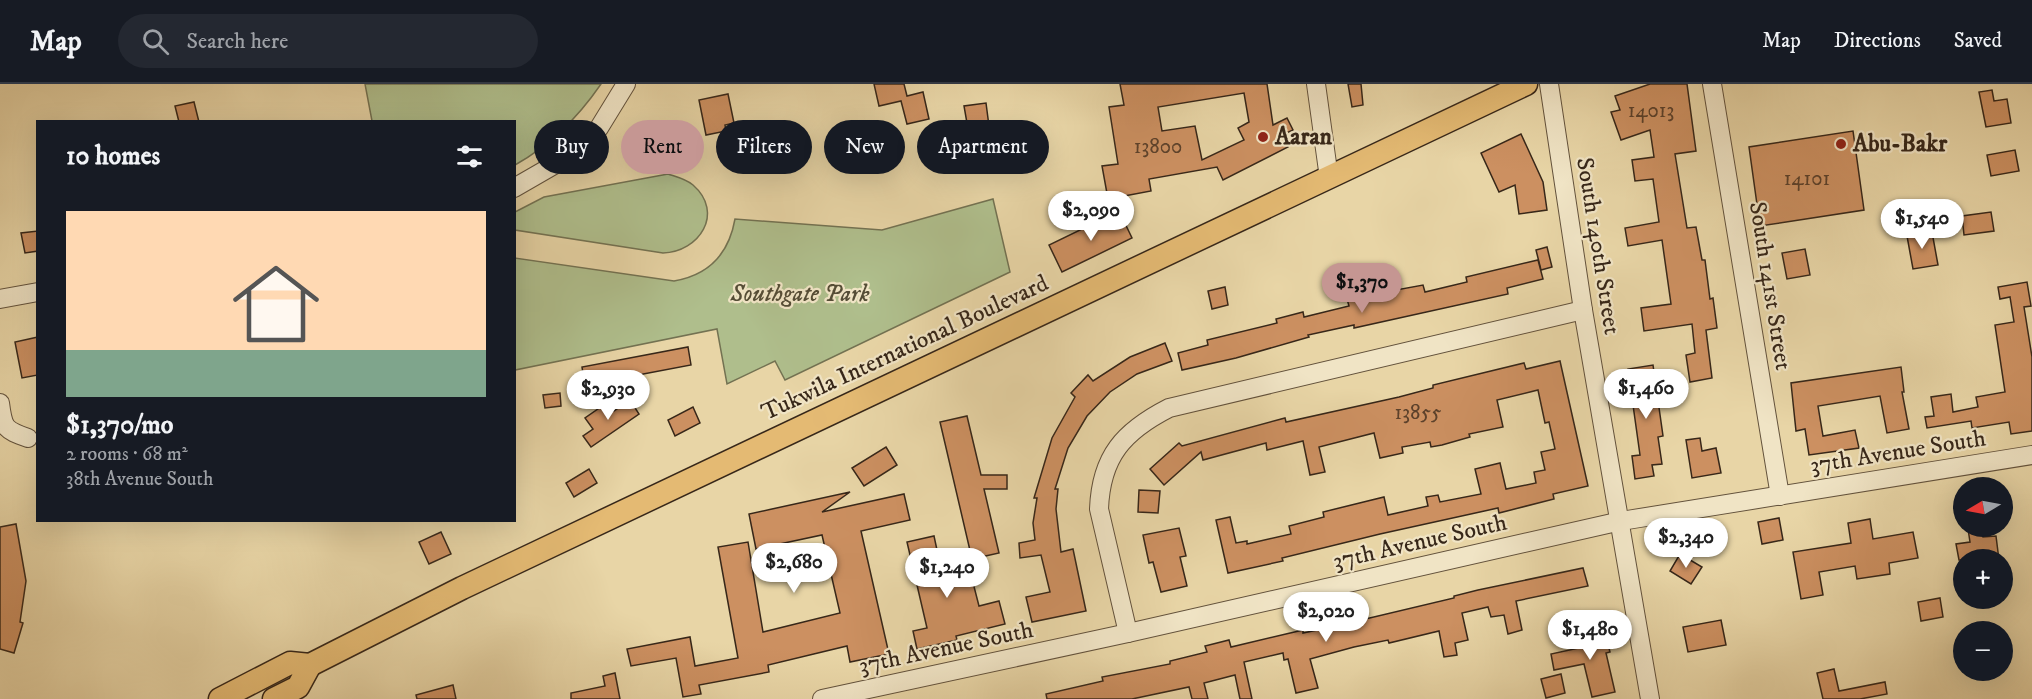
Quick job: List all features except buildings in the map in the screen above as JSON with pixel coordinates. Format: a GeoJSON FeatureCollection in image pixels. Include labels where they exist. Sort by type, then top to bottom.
{"type":"FeatureCollection","features":[{"type":"Feature","properties":{"kind":"main road","name":"Tukwila International Boulevard"},"geometry":{"type":"LineString","coordinates":[[220,699],[290,663],[309,665],[462,588],[1526,84]]}},
{"type":"Feature","properties":{"kind":"main road"},"geometry":{"type":"LineString","coordinates":[[274,699],[298,687],[309,665]]}},
{"type":"Feature","properties":{"kind":"street"},"geometry":{"type":"LineString","coordinates":[[521,185],[573,154],[593,135],[626,84]]}},
{"type":"Feature","properties":{"kind":"street"},"geometry":{"type":"LineString","coordinates":[[1316,84],[1329,178]]}},
{"type":"Feature","properties":{"kind":"street","name":"South 140th Street"},"geometry":{"type":"LineString","coordinates":[[1549,84],[1582,310],[1621,521],[1650,699]]}},
{"type":"Feature","properties":{"kind":"street","name":"South 141st Street"},"geometry":{"type":"LineString","coordinates":[[1712,84],[1780,495]]}},
{"type":"Feature","properties":{"kind":"street"},"geometry":{"type":"LineString","coordinates":[[0,299],[36,292]]}},
{"type":"Feature","properties":{"kind":"street"},"geometry":{"type":"LineString","coordinates":[[1128,633],[1099,509],[1099,489],[1107,463],[1122,439],[1142,422],[1169,408],[1582,310]]}},
{"type":"Feature","properties":{"kind":"street"},"geometry":{"type":"LineString","coordinates":[[0,403],[3,423],[10,432],[28,438]]}},
{"type":"Feature","properties":{"kind":"street","name":"37th Avenue South"},"geometry":{"type":"LineString","coordinates":[[822,699],[908,691],[1128,633],[1621,521],[2032,455]]}},
{"type":"Feature","properties":{"kind":"green space"},"geometry":{"type":"Polygon","coordinates":[[[365,84],[601,84],[571,120],[534,120],[534,153],[516,164],[516,120],[372,120],[365,84]]]}},
{"type":"Feature","properties":{"kind":"green space","name":"Southgate Park"},"geometry":{"type":"Polygon","coordinates":[[[668,174],[693,185],[707,207],[707,219],[704,229],[687,246],[663,253],[516,230],[516,211],[544,197],[668,174]]]}},
{"type":"Feature","properties":{"kind":"green space","name":"Southgate Park"},"geometry":{"type":"Polygon","coordinates":[[[993,199],[1010,272],[785,380],[775,361],[727,384],[717,329],[516,370],[516,258],[674,281],[697,274],[715,260],[728,242],[735,219],[882,230],[993,199]]]}},
{"type":"Feature","properties":{"kind":"place","name":"Aaran"},"geometry":{"type":"Point","coordinates":[1263,137]}},
{"type":"Feature","properties":{"kind":"place","name":"Abu-Bakr"},"geometry":{"type":"Point","coordinates":[1841,144]}}]}
